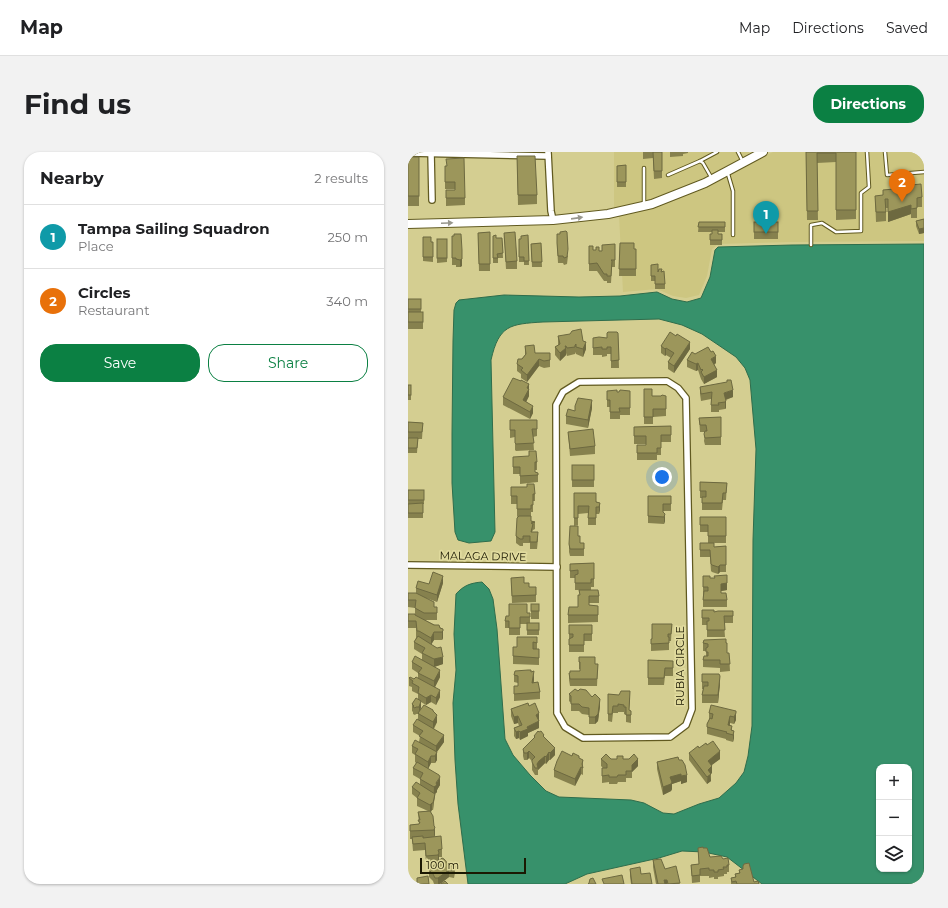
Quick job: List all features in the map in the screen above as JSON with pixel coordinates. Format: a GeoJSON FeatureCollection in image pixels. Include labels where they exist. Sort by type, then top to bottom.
{"type":"FeatureCollection","features":[{"type":"Feature","properties":{"kind":"main road"},"geometry":{"type":"LineString","coordinates":[[408,224],[553,220],[608,214],[644,205],[699,186],[763,152]]}},
{"type":"Feature","properties":{"kind":"street"},"geometry":{"type":"LineString","coordinates":[[408,153],[548,154],[551,211],[553,220]]}},
{"type":"Feature","properties":{"kind":"street"},"geometry":{"type":"LineString","coordinates":[[431,153],[432,200]]}},
{"type":"Feature","properties":{"kind":"street","name":"RUBIA CIRCLE"},"geometry":{"type":"LineString","coordinates":[[667,381],[678,388],[686,398],[692,709],[686,725],[670,737],[583,738],[565,727],[557,712],[557,567],[556,404],[563,392],[579,382],[667,381]]}},
{"type":"Feature","properties":{"kind":"street","name":"MALAGA DRIVE"},"geometry":{"type":"LineString","coordinates":[[408,565],[557,567]]}},
{"type":"Feature","properties":{"kind":"lane"},"geometry":{"type":"LineString","coordinates":[[668,175],[717,152]]}},
{"type":"Feature","properties":{"kind":"lane"},"geometry":{"type":"LineString","coordinates":[[738,152],[743,162]]}},
{"type":"Feature","properties":{"kind":"lane"},"geometry":{"type":"LineString","coordinates":[[811,245],[811,225],[822,223],[836,232],[861,231],[861,193],[869,187],[867,152]]}},
{"type":"Feature","properties":{"kind":"lane"},"geometry":{"type":"LineString","coordinates":[[885,152],[887,175],[924,172]]}},
{"type":"Feature","properties":{"kind":"lane"},"geometry":{"type":"LineString","coordinates":[[700,161],[703,163],[712,180]]}},
{"type":"Feature","properties":{"kind":"lane"},"geometry":{"type":"LineString","coordinates":[[644,168],[644,205]]}},
{"type":"Feature","properties":{"kind":"lane"},"geometry":{"type":"LineString","coordinates":[[727,171],[733,191],[733,235]]}},
{"type":"Feature","properties":{"kind":"shaded area"},"geometry":{"type":"Polygon","coordinates":[[[614,152],[749,152],[749,154],[703,180],[650,200],[614,208],[614,152]]]}},
{"type":"Feature","properties":{"kind":"shaded area"},"geometry":{"type":"Polygon","coordinates":[[[773,152],[924,152],[924,241],[718,244],[712,249],[707,276],[699,295],[686,298],[673,296],[657,289],[623,292],[619,215],[654,207],[707,187],[773,152]]]}},
{"type":"Feature","properties":{"kind":"shaded area"},"geometry":{"type":"Polygon","coordinates":[[[924,244],[924,884],[762,884],[727,857],[704,852],[682,851],[659,858],[587,874],[565,884],[468,884],[458,804],[455,760],[453,703],[456,670],[454,634],[456,594],[465,587],[478,582],[482,582],[489,589],[493,599],[497,629],[505,739],[513,755],[546,791],[559,797],[631,800],[644,803],[663,813],[674,814],[719,798],[736,783],[744,772],[752,726],[753,540],[756,449],[750,380],[745,368],[736,357],[702,334],[682,325],[659,319],[543,322],[514,326],[502,333],[494,348],[491,360],[495,532],[491,541],[469,543],[458,540],[455,532],[452,483],[453,341],[454,310],[456,303],[459,300],[504,295],[579,297],[620,296],[657,292],[672,299],[687,302],[701,298],[710,277],[715,250],[718,247],[924,244]]]}},
{"type":"Feature","properties":{"kind":"building"},"geometry":{"type":"Polygon","coordinates":[[[653,152],[662,152],[662,171],[654,171],[653,152]]]}},
{"type":"Feature","properties":{"kind":"building"},"geometry":{"type":"Polygon","coordinates":[[[806,152],[856,152],[856,210],[836,210],[836,153],[817,153],[818,211],[807,211],[806,152]]]}},
{"type":"Feature","properties":{"kind":"building"},"geometry":{"type":"Polygon","coordinates":[[[517,156],[535,156],[537,195],[518,195],[517,156]]]}},
{"type":"Feature","properties":{"kind":"building"},"geometry":{"type":"Polygon","coordinates":[[[408,157],[419,157],[419,196],[408,196],[408,157]]]}},
{"type":"Feature","properties":{"kind":"building"},"geometry":{"type":"Polygon","coordinates":[[[464,158],[465,198],[446,198],[446,190],[455,190],[455,182],[445,182],[445,166],[447,166],[446,159],[464,158]]]}},
{"type":"Feature","properties":{"kind":"building"},"geometry":{"type":"Polygon","coordinates":[[[626,165],[626,182],[617,182],[617,166],[626,165]]]}},
{"type":"Feature","properties":{"kind":"building"},"geometry":{"type":"Polygon","coordinates":[[[908,174],[911,185],[921,184],[922,197],[917,198],[917,208],[911,209],[911,205],[888,212],[888,199],[885,199],[886,212],[876,212],[875,196],[883,195],[883,190],[894,189],[894,175],[908,174]]]}},
{"type":"Feature","properties":{"kind":"building"},"geometry":{"type":"Polygon","coordinates":[[[924,219],[924,228],[919,229],[916,221],[924,219]]]}},
{"type":"Feature","properties":{"kind":"building"},"geometry":{"type":"Polygon","coordinates":[[[699,222],[725,222],[725,227],[698,227],[699,222]]]}},
{"type":"Feature","properties":{"kind":"building"},"geometry":{"type":"Polygon","coordinates":[[[754,222],[778,222],[778,232],[754,232],[754,222]]]}},
{"type":"Feature","properties":{"kind":"building"},"geometry":{"type":"Polygon","coordinates":[[[712,230],[718,230],[718,234],[722,234],[722,240],[710,240],[712,230]]]}},
{"type":"Feature","properties":{"kind":"building"},"geometry":{"type":"Polygon","coordinates":[[[566,231],[568,249],[567,257],[564,258],[563,256],[558,256],[557,234],[566,231]]]}},
{"type":"Feature","properties":{"kind":"building"},"geometry":{"type":"Polygon","coordinates":[[[490,232],[490,264],[479,264],[478,233],[490,232]]]}},
{"type":"Feature","properties":{"kind":"building"},"geometry":{"type":"Polygon","coordinates":[[[515,232],[517,261],[506,262],[504,233],[515,232]]]}},
{"type":"Feature","properties":{"kind":"building"},"geometry":{"type":"Polygon","coordinates":[[[454,234],[461,234],[462,259],[460,260],[452,258],[452,236],[454,236],[454,234]]]}},
{"type":"Feature","properties":{"kind":"building"},"geometry":{"type":"Polygon","coordinates":[[[496,235],[496,238],[502,238],[503,253],[497,254],[498,258],[493,258],[493,236],[496,235]]]}},
{"type":"Feature","properties":{"kind":"building"},"geometry":{"type":"Polygon","coordinates":[[[528,235],[529,261],[524,261],[524,257],[519,257],[519,239],[521,239],[521,236],[528,235]]]}},
{"type":"Feature","properties":{"kind":"building"},"geometry":{"type":"Polygon","coordinates":[[[423,237],[431,237],[431,242],[433,242],[433,257],[423,257],[423,237]]]}},
{"type":"Feature","properties":{"kind":"building"},"geometry":{"type":"Polygon","coordinates":[[[437,239],[447,239],[447,258],[437,258],[437,239]]]}},
{"type":"Feature","properties":{"kind":"building"},"geometry":{"type":"Polygon","coordinates":[[[541,243],[542,262],[532,262],[531,244],[541,243]]]}},
{"type":"Feature","properties":{"kind":"building"},"geometry":{"type":"Polygon","coordinates":[[[620,243],[634,243],[634,249],[636,249],[636,269],[619,269],[620,243]]]}},
{"type":"Feature","properties":{"kind":"building"},"geometry":{"type":"Polygon","coordinates":[[[615,244],[615,260],[611,260],[611,276],[607,276],[607,274],[604,274],[597,263],[589,264],[589,246],[593,246],[593,250],[596,250],[596,247],[599,247],[599,251],[602,251],[602,245],[615,244]]]}},
{"type":"Feature","properties":{"kind":"building"},"geometry":{"type":"Polygon","coordinates":[[[658,264],[658,272],[659,269],[662,269],[661,272],[664,271],[665,284],[655,284],[655,276],[651,276],[651,265],[658,264]]]}},
{"type":"Feature","properties":{"kind":"building"},"geometry":{"type":"Polygon","coordinates":[[[408,299],[421,299],[421,309],[408,309],[408,299]]]}},
{"type":"Feature","properties":{"kind":"building"},"geometry":{"type":"Polygon","coordinates":[[[408,312],[423,312],[423,322],[408,322],[408,312]]]}},
{"type":"Feature","properties":{"kind":"building"},"geometry":{"type":"Polygon","coordinates":[[[581,329],[583,341],[586,342],[583,349],[576,347],[576,344],[575,347],[567,348],[565,346],[566,348],[560,353],[555,347],[560,344],[558,336],[570,334],[572,331],[581,329]]]}},
{"type":"Feature","properties":{"kind":"building"},"geometry":{"type":"Polygon","coordinates":[[[608,332],[618,333],[619,360],[611,361],[611,347],[607,347],[607,349],[602,349],[602,347],[593,348],[593,338],[607,338],[608,332]]]}},
{"type":"Feature","properties":{"kind":"building"},"geometry":{"type":"Polygon","coordinates":[[[670,332],[676,336],[677,334],[690,342],[674,366],[668,362],[674,353],[661,346],[670,332]]]}},
{"type":"Feature","properties":{"kind":"building"},"geometry":{"type":"Polygon","coordinates":[[[534,345],[535,353],[550,353],[550,360],[544,361],[539,359],[527,375],[521,370],[523,368],[517,364],[518,359],[522,359],[526,354],[525,346],[534,345]]]}},
{"type":"Feature","properties":{"kind":"building"},"geometry":{"type":"Polygon","coordinates":[[[708,347],[716,356],[711,359],[717,370],[704,377],[701,372],[703,370],[701,370],[698,363],[696,364],[687,360],[692,352],[695,354],[708,347]]]}},
{"type":"Feature","properties":{"kind":"building"},"geometry":{"type":"Polygon","coordinates":[[[513,378],[529,384],[527,388],[529,389],[523,400],[533,406],[530,412],[503,397],[513,378]]]}},
{"type":"Feature","properties":{"kind":"building"},"geometry":{"type":"Polygon","coordinates":[[[727,380],[731,380],[733,390],[724,393],[726,401],[718,403],[719,405],[711,405],[712,392],[701,394],[700,387],[727,382],[727,380]]]}},
{"type":"Feature","properties":{"kind":"building"},"geometry":{"type":"Polygon","coordinates":[[[408,385],[411,385],[411,395],[408,395],[408,385]]]}},
{"type":"Feature","properties":{"kind":"building"},"geometry":{"type":"Polygon","coordinates":[[[644,389],[652,389],[652,396],[666,396],[666,409],[653,409],[653,417],[644,417],[644,389]]]}},
{"type":"Feature","properties":{"kind":"building"},"geometry":{"type":"Polygon","coordinates":[[[617,390],[617,392],[620,390],[630,391],[630,408],[619,408],[620,412],[610,412],[610,400],[607,400],[607,391],[617,390]]]}},
{"type":"Feature","properties":{"kind":"building"},"geometry":{"type":"Polygon","coordinates":[[[578,398],[592,400],[588,420],[566,416],[568,409],[575,411],[578,398]]]}},
{"type":"Feature","properties":{"kind":"building"},"geometry":{"type":"Polygon","coordinates":[[[721,417],[721,437],[705,438],[704,434],[705,431],[707,431],[706,425],[700,425],[699,418],[721,417]]]}},
{"type":"Feature","properties":{"kind":"building"},"geometry":{"type":"Polygon","coordinates":[[[510,420],[537,420],[537,429],[532,429],[534,443],[516,444],[515,430],[510,430],[510,420]]]}},
{"type":"Feature","properties":{"kind":"building"},"geometry":{"type":"Polygon","coordinates":[[[408,422],[423,423],[422,432],[408,432],[408,422]]]}},
{"type":"Feature","properties":{"kind":"building"},"geometry":{"type":"Polygon","coordinates":[[[671,426],[671,435],[661,435],[661,448],[657,448],[657,453],[637,453],[637,445],[646,445],[646,436],[634,436],[634,427],[671,426]]]}},
{"type":"Feature","properties":{"kind":"building"},"geometry":{"type":"Polygon","coordinates":[[[593,429],[595,446],[570,449],[568,432],[593,429]]]}},
{"type":"Feature","properties":{"kind":"building"},"geometry":{"type":"Polygon","coordinates":[[[408,438],[418,438],[417,448],[408,448],[408,438]]]}},
{"type":"Feature","properties":{"kind":"building"},"geometry":{"type":"Polygon","coordinates":[[[529,451],[536,451],[537,462],[535,462],[535,472],[538,473],[538,475],[520,476],[520,467],[513,467],[513,457],[529,456],[529,451]]]}},
{"type":"Feature","properties":{"kind":"building"},"geometry":{"type":"Polygon","coordinates":[[[572,465],[594,465],[594,480],[572,480],[572,465]]]}},
{"type":"Feature","properties":{"kind":"building"},"geometry":{"type":"Polygon","coordinates":[[[700,482],[727,483],[726,493],[723,493],[722,503],[702,503],[702,497],[706,497],[706,491],[700,491],[700,482]]]}},
{"type":"Feature","properties":{"kind":"building"},"geometry":{"type":"Polygon","coordinates":[[[527,484],[534,484],[535,494],[533,494],[533,505],[531,505],[531,509],[517,509],[517,496],[511,496],[511,487],[527,487],[527,484]]]}},
{"type":"Feature","properties":{"kind":"building"},"geometry":{"type":"Polygon","coordinates":[[[408,490],[424,490],[424,500],[408,500],[408,490]]]}},
{"type":"Feature","properties":{"kind":"building"},"geometry":{"type":"Polygon","coordinates":[[[574,493],[596,493],[596,502],[600,503],[599,507],[596,507],[596,518],[588,518],[589,506],[578,506],[578,518],[574,518],[574,493]]]}},
{"type":"Feature","properties":{"kind":"building"},"geometry":{"type":"Polygon","coordinates":[[[648,496],[671,496],[671,504],[663,504],[663,512],[665,514],[664,517],[648,516],[648,496]]]}},
{"type":"Feature","properties":{"kind":"building"},"geometry":{"type":"Polygon","coordinates":[[[423,503],[423,513],[408,513],[408,504],[423,503]]]}},
{"type":"Feature","properties":{"kind":"building"},"geometry":{"type":"Polygon","coordinates":[[[519,516],[531,516],[531,521],[535,522],[531,523],[533,524],[531,532],[538,532],[537,542],[530,542],[530,536],[523,536],[523,539],[520,539],[516,536],[517,518],[519,516]]]}},
{"type":"Feature","properties":{"kind":"building"},"geometry":{"type":"Polygon","coordinates":[[[700,517],[726,517],[726,536],[708,536],[708,525],[700,525],[700,517]]]}},
{"type":"Feature","properties":{"kind":"building"},"geometry":{"type":"Polygon","coordinates":[[[570,526],[578,526],[578,536],[580,536],[580,543],[584,543],[584,549],[570,549],[570,526]]]}},
{"type":"Feature","properties":{"kind":"building"},"geometry":{"type":"Polygon","coordinates":[[[700,543],[714,543],[714,547],[726,546],[726,565],[720,565],[718,567],[712,565],[710,550],[700,550],[700,543]]]}},
{"type":"Feature","properties":{"kind":"building"},"geometry":{"type":"Polygon","coordinates":[[[594,563],[594,579],[591,579],[591,583],[575,583],[575,575],[578,574],[578,570],[570,571],[570,564],[594,563]]]}},
{"type":"Feature","properties":{"kind":"building"},"geometry":{"type":"Polygon","coordinates":[[[433,572],[443,576],[437,595],[416,588],[418,581],[429,584],[433,572]]]}},
{"type":"Feature","properties":{"kind":"building"},"geometry":{"type":"Polygon","coordinates":[[[727,575],[727,583],[721,584],[721,593],[726,593],[727,600],[703,600],[704,591],[708,591],[708,587],[703,587],[703,576],[715,578],[714,576],[727,575]]]}},
{"type":"Feature","properties":{"kind":"building"},"geometry":{"type":"Polygon","coordinates":[[[524,577],[524,583],[529,583],[529,587],[536,587],[536,595],[512,596],[511,578],[524,577]]]}},
{"type":"Feature","properties":{"kind":"building"},"geometry":{"type":"Polygon","coordinates":[[[579,590],[598,590],[599,596],[589,596],[589,605],[598,606],[598,615],[568,615],[569,607],[578,607],[578,595],[580,595],[579,590]]]}},
{"type":"Feature","properties":{"kind":"building"},"geometry":{"type":"Polygon","coordinates":[[[408,593],[416,593],[434,602],[434,607],[437,607],[437,613],[424,613],[415,608],[416,600],[408,600],[408,593]]]}},
{"type":"Feature","properties":{"kind":"building"},"geometry":{"type":"Polygon","coordinates":[[[509,604],[527,604],[527,613],[530,613],[530,617],[520,617],[520,628],[509,628],[509,621],[505,621],[506,616],[509,616],[509,604]]]}},
{"type":"Feature","properties":{"kind":"building"},"geometry":{"type":"Polygon","coordinates":[[[531,604],[539,604],[539,611],[531,611],[531,604]]]}},
{"type":"Feature","properties":{"kind":"building"},"geometry":{"type":"Polygon","coordinates":[[[702,610],[714,610],[714,612],[733,611],[733,616],[724,616],[725,630],[707,630],[707,621],[709,621],[709,618],[702,618],[702,610]]]}},
{"type":"Feature","properties":{"kind":"building"},"geometry":{"type":"Polygon","coordinates":[[[408,614],[415,614],[434,625],[439,625],[443,631],[434,632],[431,638],[417,631],[416,621],[408,621],[408,614]]]}},
{"type":"Feature","properties":{"kind":"building"},"geometry":{"type":"Polygon","coordinates":[[[527,623],[539,623],[539,630],[527,630],[527,623]]]}},
{"type":"Feature","properties":{"kind":"building"},"geometry":{"type":"Polygon","coordinates":[[[652,624],[672,624],[671,634],[668,634],[669,643],[651,644],[652,624]]]}},
{"type":"Feature","properties":{"kind":"building"},"geometry":{"type":"Polygon","coordinates":[[[569,625],[592,625],[592,634],[584,634],[584,645],[569,645],[569,639],[573,637],[573,634],[569,634],[569,625]]]}},
{"type":"Feature","properties":{"kind":"building"},"geometry":{"type":"Polygon","coordinates":[[[418,636],[437,648],[441,647],[443,657],[434,659],[422,653],[425,648],[414,642],[418,636]]]}},
{"type":"Feature","properties":{"kind":"building"},"geometry":{"type":"Polygon","coordinates":[[[517,637],[537,637],[537,643],[533,642],[533,649],[539,649],[539,658],[513,656],[513,647],[517,647],[517,637]]]}},
{"type":"Feature","properties":{"kind":"building"},"geometry":{"type":"Polygon","coordinates":[[[726,639],[727,653],[729,653],[730,664],[720,664],[720,660],[703,660],[704,656],[708,656],[706,648],[708,647],[708,644],[703,643],[704,640],[726,639]]]}},
{"type":"Feature","properties":{"kind":"building"},"geometry":{"type":"Polygon","coordinates":[[[415,656],[440,670],[434,681],[418,673],[422,668],[412,662],[415,656]]]}},
{"type":"Feature","properties":{"kind":"building"},"geometry":{"type":"Polygon","coordinates":[[[579,657],[595,657],[595,664],[598,664],[597,679],[570,679],[570,671],[580,671],[579,657]]]}},
{"type":"Feature","properties":{"kind":"building"},"geometry":{"type":"Polygon","coordinates":[[[648,660],[673,661],[673,668],[665,668],[664,678],[648,678],[648,660]]]}},
{"type":"Feature","properties":{"kind":"building"},"geometry":{"type":"Polygon","coordinates":[[[531,670],[531,672],[534,671],[532,683],[538,682],[540,692],[514,694],[514,686],[518,686],[518,676],[514,675],[515,671],[531,670]]]}},
{"type":"Feature","properties":{"kind":"building"},"geometry":{"type":"Polygon","coordinates":[[[702,674],[719,674],[718,695],[702,695],[704,686],[708,686],[708,682],[702,682],[702,674]]]}},
{"type":"Feature","properties":{"kind":"building"},"geometry":{"type":"Polygon","coordinates":[[[416,677],[440,690],[436,698],[431,695],[426,698],[418,693],[419,687],[412,683],[413,681],[409,678],[414,679],[416,677]]]}},
{"type":"Feature","properties":{"kind":"building"},"geometry":{"type":"Polygon","coordinates":[[[575,689],[578,691],[580,689],[586,690],[592,697],[595,694],[600,699],[598,714],[595,717],[589,717],[589,708],[582,707],[579,704],[571,704],[571,696],[569,694],[575,689]]]}},
{"type":"Feature","properties":{"kind":"building"},"geometry":{"type":"Polygon","coordinates":[[[621,691],[630,691],[629,710],[631,711],[631,715],[626,715],[626,707],[618,704],[618,706],[613,706],[612,714],[608,714],[608,694],[619,695],[621,691]]]}},
{"type":"Feature","properties":{"kind":"building"},"geometry":{"type":"Polygon","coordinates":[[[416,698],[421,701],[419,707],[415,708],[412,704],[416,698]]]}},
{"type":"Feature","properties":{"kind":"building"},"geometry":{"type":"Polygon","coordinates":[[[528,703],[529,706],[535,703],[539,713],[536,715],[539,721],[527,727],[528,729],[516,732],[514,728],[522,725],[518,716],[514,717],[511,709],[528,703]]]}},
{"type":"Feature","properties":{"kind":"building"},"geometry":{"type":"Polygon","coordinates":[[[424,705],[433,710],[437,715],[433,722],[418,713],[424,705]]]}},
{"type":"Feature","properties":{"kind":"building"},"geometry":{"type":"Polygon","coordinates":[[[711,705],[736,711],[734,717],[730,716],[728,725],[732,726],[731,730],[734,731],[733,735],[707,727],[707,724],[710,718],[712,719],[713,714],[709,713],[711,705]]]}},
{"type":"Feature","properties":{"kind":"building"},"geometry":{"type":"Polygon","coordinates":[[[417,719],[444,735],[436,746],[419,736],[423,731],[413,725],[417,719]]]}},
{"type":"Feature","properties":{"kind":"building"},"geometry":{"type":"Polygon","coordinates":[[[538,731],[541,731],[544,735],[543,736],[555,748],[550,753],[549,752],[546,757],[545,756],[539,761],[537,764],[538,768],[535,768],[532,760],[535,757],[529,751],[524,753],[523,749],[535,737],[534,736],[538,731]]]}},
{"type":"Feature","properties":{"kind":"building"},"geometry":{"type":"Polygon","coordinates":[[[415,740],[437,752],[435,756],[431,756],[428,762],[415,754],[418,749],[412,746],[415,740]]]}},
{"type":"Feature","properties":{"kind":"building"},"geometry":{"type":"Polygon","coordinates":[[[713,741],[720,751],[708,761],[712,766],[708,770],[711,774],[707,777],[689,753],[698,746],[699,748],[706,743],[707,745],[713,741]]]}},
{"type":"Feature","properties":{"kind":"building"},"geometry":{"type":"Polygon","coordinates":[[[562,751],[572,756],[573,753],[583,760],[583,768],[581,767],[575,779],[554,770],[562,751]]]}},
{"type":"Feature","properties":{"kind":"building"},"geometry":{"type":"Polygon","coordinates":[[[606,754],[611,759],[617,759],[617,756],[623,756],[623,759],[629,759],[634,754],[638,759],[632,765],[632,771],[626,771],[626,775],[618,775],[617,777],[609,777],[609,775],[602,776],[602,768],[607,768],[607,764],[601,759],[606,754]]]}},
{"type":"Feature","properties":{"kind":"building"},"geometry":{"type":"Polygon","coordinates":[[[678,757],[679,760],[682,760],[685,765],[687,775],[681,776],[681,774],[670,777],[672,782],[671,784],[663,787],[657,762],[678,757]]]}},
{"type":"Feature","properties":{"kind":"building"},"geometry":{"type":"Polygon","coordinates":[[[417,762],[439,775],[440,777],[436,783],[437,785],[434,787],[420,779],[423,773],[413,768],[417,762]]]}},
{"type":"Feature","properties":{"kind":"building"},"geometry":{"type":"Polygon","coordinates":[[[416,782],[435,794],[433,803],[430,805],[417,798],[420,793],[412,787],[416,782]]]}},
{"type":"Feature","properties":{"kind":"building"},"geometry":{"type":"Polygon","coordinates":[[[430,811],[433,816],[435,827],[434,830],[410,831],[410,825],[419,824],[420,822],[418,820],[420,820],[418,812],[430,811]]]}},
{"type":"Feature","properties":{"kind":"building"},"geometry":{"type":"Polygon","coordinates":[[[423,836],[423,838],[441,836],[442,849],[438,850],[438,855],[426,856],[425,843],[413,844],[412,837],[423,836]]]}},
{"type":"Feature","properties":{"kind":"building"},"geometry":{"type":"Polygon","coordinates":[[[698,848],[707,848],[710,857],[721,856],[723,859],[728,858],[729,865],[727,865],[727,867],[723,867],[724,869],[718,870],[718,872],[709,870],[709,868],[700,869],[700,875],[692,876],[691,865],[699,864],[698,848]]]}},
{"type":"Feature","properties":{"kind":"building"},"geometry":{"type":"Polygon","coordinates":[[[442,858],[450,866],[455,866],[454,871],[449,870],[438,878],[435,878],[429,870],[442,858]]]}},
{"type":"Feature","properties":{"kind":"building"},"geometry":{"type":"Polygon","coordinates":[[[661,859],[665,869],[676,866],[680,883],[668,884],[667,880],[664,880],[665,884],[658,884],[653,860],[661,859]]]}},
{"type":"Feature","properties":{"kind":"building"},"geometry":{"type":"Polygon","coordinates":[[[749,863],[754,882],[758,881],[759,884],[737,884],[736,881],[732,882],[731,878],[736,877],[735,874],[740,873],[739,870],[743,869],[744,864],[749,863]]]}},
{"type":"Feature","properties":{"kind":"building"},"geometry":{"type":"Polygon","coordinates":[[[640,867],[641,874],[650,873],[652,884],[632,884],[630,869],[640,867]]]}},
{"type":"Feature","properties":{"kind":"building"},"geometry":{"type":"Polygon","coordinates":[[[622,875],[624,884],[604,884],[602,879],[622,875]]]}},
{"type":"Feature","properties":{"kind":"building"},"geometry":{"type":"Polygon","coordinates":[[[428,876],[429,884],[417,884],[417,878],[428,876]]]}},
{"type":"Feature","properties":{"kind":"building"},"geometry":{"type":"Polygon","coordinates":[[[593,878],[596,884],[588,884],[590,879],[593,878]]]}},
{"type":"Feature","properties":{"kind":"building"},"geometry":{"type":"Polygon","coordinates":[[[445,881],[448,884],[441,884],[445,881]]]}},
{"type":"Feature","properties":{"kind":"place","name":"Circles"},"geometry":{"type":"Point","coordinates":[902,202]}},
{"type":"Feature","properties":{"kind":"place","name":"Tampa Sailing Squadron"},"geometry":{"type":"Point","coordinates":[766,234]}}]}
